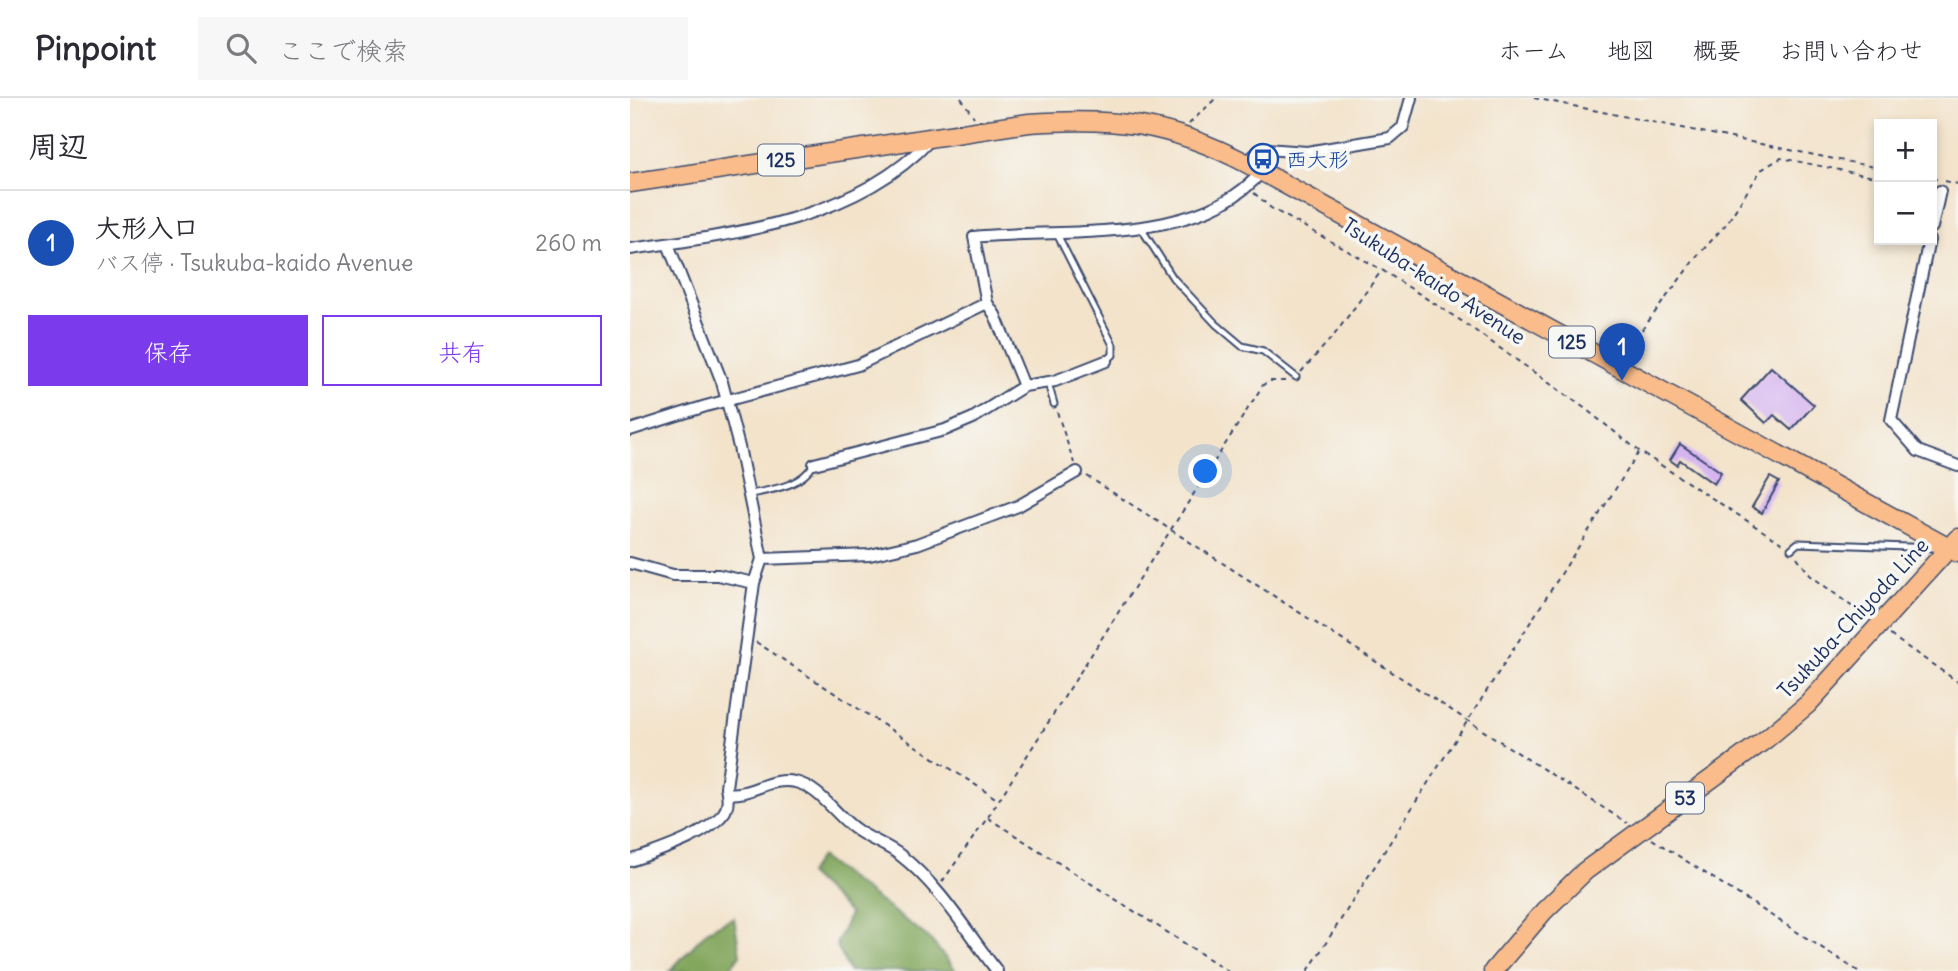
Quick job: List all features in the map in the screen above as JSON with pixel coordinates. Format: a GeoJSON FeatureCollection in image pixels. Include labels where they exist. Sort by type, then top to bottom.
{"type":"FeatureCollection","features":[{"type":"Feature","properties":{"kind":"main road","name":"Tsukuba-kaido Avenue"},"geometry":{"type":"LineString","coordinates":[[630,183],[981,130],[1079,119],[1124,121],[1184,135],[1254,167],[1617,367],[1955,546]]}},
{"type":"Feature","properties":{"kind":"main road","name":"Tsukuba-Chiyoda Line"},"geometry":{"type":"LineString","coordinates":[[1493,971],[1544,911],[1586,872],[1638,830],[1766,739],[1808,704],[1955,546]]}},
{"type":"Feature","properties":{"kind":"street"},"geometry":{"type":"LineString","coordinates":[[1024,386],[995,314],[987,303],[974,237],[1139,226],[1198,216],[1249,187],[1254,154],[1266,149],[1307,152],[1390,138],[1403,127],[1411,98]]}},
{"type":"Feature","properties":{"kind":"street"},"geometry":{"type":"LineString","coordinates":[[630,249],[757,228],[844,199],[880,180],[916,155],[932,138]]}},
{"type":"Feature","properties":{"kind":"street"},"geometry":{"type":"LineString","coordinates":[[1937,204],[1940,191]]}},
{"type":"Feature","properties":{"kind":"street"},"geometry":{"type":"LineString","coordinates":[[630,861],[670,847],[723,814],[754,583],[762,559],[751,494],[722,382],[668,244]]}},
{"type":"Feature","properties":{"kind":"street"},"geometry":{"type":"LineString","coordinates":[[1928,245],[1891,420],[1918,451],[1958,466]]}},
{"type":"Feature","properties":{"kind":"street"},"geometry":{"type":"LineString","coordinates":[[630,430],[726,400],[858,365],[987,303]]}},
{"type":"Feature","properties":{"kind":"street"},"geometry":{"type":"LineString","coordinates":[[814,464],[945,430],[973,418],[1024,386],[1047,382],[1106,361]]}},
{"type":"Feature","properties":{"kind":"street"},"geometry":{"type":"LineString","coordinates":[[762,559],[870,555],[917,544],[1018,506],[1077,472]]}},
{"type":"Feature","properties":{"kind":"street"},"geometry":{"type":"LineString","coordinates":[[630,563],[673,575],[718,575],[754,583]]}},
{"type":"Feature","properties":{"kind":"street"},"geometry":{"type":"LineString","coordinates":[[727,793],[741,793],[770,782],[799,782],[817,794],[854,829],[899,854],[934,890],[997,971]]}},
{"type":"Feature","properties":{"kind":"lane"},"geometry":{"type":"LineString","coordinates":[[1139,226],[1173,278],[1216,324],[1242,346],[1263,351],[1296,377]]}},
{"type":"Feature","properties":{"kind":"lane"},"geometry":{"type":"LineString","coordinates":[[1056,231],[1113,345],[1113,355],[1106,361]]}},
{"type":"Feature","properties":{"kind":"lane"},"geometry":{"type":"LineString","coordinates":[[1047,382],[1054,404]]}},
{"type":"Feature","properties":{"kind":"lane"},"geometry":{"type":"LineString","coordinates":[[751,494],[782,487],[807,477],[814,464]]}},
{"type":"Feature","properties":{"kind":"lane"},"geometry":{"type":"LineString","coordinates":[[1791,549],[1798,543],[1955,546]]}},
{"type":"Feature","properties":{"kind":"path"},"geometry":{"type":"LineString","coordinates":[[961,98],[981,130]]}},
{"type":"Feature","properties":{"kind":"path"},"geometry":{"type":"LineString","coordinates":[[1184,135],[1188,125],[1216,98]]}},
{"type":"Feature","properties":{"kind":"path"},"geometry":{"type":"LineString","coordinates":[[1534,98],[1874,167]]}},
{"type":"Feature","properties":{"kind":"path"},"geometry":{"type":"LineString","coordinates":[[1617,367],[1686,271],[1727,223],[1761,170],[1781,158],[1874,177]]}},
{"type":"Feature","properties":{"kind":"path","name":"Tsukuba-kaido Avenue"},"geometry":{"type":"LineString","coordinates":[[1249,187],[1271,208],[1382,270],[1463,322],[1583,407],[1639,452],[1791,549],[1810,575],[1878,627],[1958,682]]}},
{"type":"Feature","properties":{"kind":"path"},"geometry":{"type":"LineString","coordinates":[[934,890],[988,817],[1263,385],[1269,381],[1296,377],[1335,334],[1382,270]]}},
{"type":"Feature","properties":{"kind":"path"},"geometry":{"type":"LineString","coordinates":[[1054,404],[1077,472],[1858,971]]}},
{"type":"Feature","properties":{"kind":"path"},"geometry":{"type":"LineString","coordinates":[[1308,971],[1639,452]]}},
{"type":"Feature","properties":{"kind":"path"},"geometry":{"type":"LineString","coordinates":[[748,637],[998,799]]}},
{"type":"Feature","properties":{"kind":"path"},"geometry":{"type":"LineString","coordinates":[[988,817],[1228,971]]}},
{"type":"Feature","properties":{"kind":"green space"},"geometry":{"type":"Polygon","coordinates":[[[820,857],[929,938],[956,971],[849,971],[836,944],[850,914],[808,874],[820,857]]]}},
{"type":"Feature","properties":{"kind":"green space"},"geometry":{"type":"Polygon","coordinates":[[[734,917],[740,955],[728,971],[670,971],[708,930],[734,917]]]}},
{"type":"Feature","properties":{"kind":"building"},"geometry":{"type":"Polygon","coordinates":[[[1771,367],[1814,405],[1791,430],[1774,415],[1766,423],[1741,400],[1771,367]]]}},
{"type":"Feature","properties":{"kind":"building"},"geometry":{"type":"Polygon","coordinates":[[[1680,444],[1721,472],[1714,484],[1680,460],[1677,465],[1670,460],[1680,444]]]}},
{"type":"Feature","properties":{"kind":"building"},"geometry":{"type":"Polygon","coordinates":[[[1770,477],[1779,482],[1762,513],[1752,507],[1770,477]]]}},
{"type":"Feature","properties":{"kind":"place","name":"西大形"},"geometry":{"type":"Point","coordinates":[1263,159]}},
{"type":"Feature","properties":{"kind":"place","name":"大形入口"},"geometry":{"type":"Point","coordinates":[1622,381]}}]}
